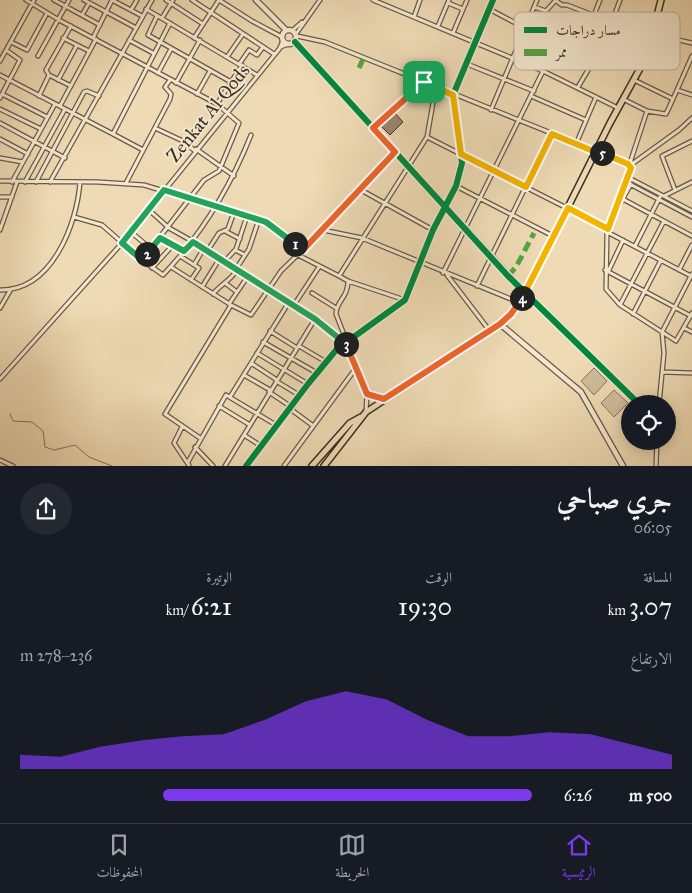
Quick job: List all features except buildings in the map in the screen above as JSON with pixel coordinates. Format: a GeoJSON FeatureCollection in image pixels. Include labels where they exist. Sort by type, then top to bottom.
{"type":"FeatureCollection","features":[{"type":"Feature","properties":{"kind":"main road"},"geometry":{"type":"LineString","coordinates":[[656,0],[657,11]]}},
{"type":"Feature","properties":{"kind":"main road"},"geometry":{"type":"LineString","coordinates":[[657,11],[661,0]]}},
{"type":"Feature","properties":{"kind":"main road"},"geometry":{"type":"LineString","coordinates":[[324,466],[366,412],[500,324],[511,314],[524,293],[595,152],[639,70]]}},
{"type":"Feature","properties":{"kind":"main road"},"geometry":{"type":"LineString","coordinates":[[312,466],[350,423],[362,416]]}},
{"type":"Feature","properties":{"kind":"street"},"geometry":{"type":"LineString","coordinates":[[26,0],[33,2],[59,20],[217,104],[238,121],[240,126],[222,167],[216,174],[206,178],[142,260]]}},
{"type":"Feature","properties":{"kind":"street"},"geometry":{"type":"LineString","coordinates":[[54,0],[100,25]]}},
{"type":"Feature","properties":{"kind":"street"},"geometry":{"type":"LineString","coordinates":[[38,56],[69,0]]}},
{"type":"Feature","properties":{"kind":"street"},"geometry":{"type":"LineString","coordinates":[[84,0],[136,28]]}},
{"type":"Feature","properties":{"kind":"street"},"geometry":{"type":"LineString","coordinates":[[60,106],[89,51],[112,0],[142,16]]}},
{"type":"Feature","properties":{"kind":"street"},"geometry":{"type":"LineString","coordinates":[[131,10],[137,0]]}},
{"type":"Feature","properties":{"kind":"street"},"geometry":{"type":"LineString","coordinates":[[50,182],[152,0]]}},
{"type":"Feature","properties":{"kind":"street"},"geometry":{"type":"LineString","coordinates":[[166,0],[172,2],[203,24]]}},
{"type":"Feature","properties":{"kind":"street"},"geometry":{"type":"LineString","coordinates":[[192,0],[274,54]]}},
{"type":"Feature","properties":{"kind":"street"},"geometry":{"type":"LineString","coordinates":[[194,38],[219,0],[252,21],[284,35],[325,42],[630,165]]}},
{"type":"Feature","properties":{"kind":"street"},"geometry":{"type":"LineString","coordinates":[[280,48],[294,38],[304,20],[320,0]]}},
{"type":"Feature","properties":{"kind":"street"},"geometry":{"type":"LineString","coordinates":[[373,0],[514,58],[506,80],[491,110]]}},
{"type":"Feature","properties":{"kind":"street"},"geometry":{"type":"LineString","coordinates":[[385,5],[387,0]]}},
{"type":"Feature","properties":{"kind":"street"},"geometry":{"type":"LineString","coordinates":[[414,16],[420,0]]}},
{"type":"Feature","properties":{"kind":"street"},"geometry":{"type":"LineString","coordinates":[[453,33],[467,0]]}},
{"type":"Feature","properties":{"kind":"street"},"geometry":{"type":"LineString","coordinates":[[246,466],[317,372],[339,347],[346,344],[406,300],[433,230],[456,186],[462,163],[453,95],[493,0]]}},
{"type":"Feature","properties":{"kind":"street"},"geometry":{"type":"LineString","coordinates":[[532,12],[538,0]]}},
{"type":"Feature","properties":{"kind":"street"},"geometry":{"type":"LineString","coordinates":[[534,7],[546,11],[555,0],[562,5],[567,4],[585,12]]}},
{"type":"Feature","properties":{"kind":"street"},"geometry":{"type":"LineString","coordinates":[[567,4],[568,0]]}},
{"type":"Feature","properties":{"kind":"street"},"geometry":{"type":"LineString","coordinates":[[595,12],[600,0]]}},
{"type":"Feature","properties":{"kind":"street"},"geometry":{"type":"LineString","coordinates":[[615,12],[620,0]]}},
{"type":"Feature","properties":{"kind":"street"},"geometry":{"type":"LineString","coordinates":[[259,1],[277,22],[284,35],[294,38],[408,167],[524,293],[630,395]]}},
{"type":"Feature","properties":{"kind":"street"},"geometry":{"type":"LineString","coordinates":[[438,26],[448,1],[463,9]]}},
{"type":"Feature","properties":{"kind":"street"},"geometry":{"type":"LineString","coordinates":[[0,61],[33,2]]}},
{"type":"Feature","properties":{"kind":"street"},"geometry":{"type":"LineString","coordinates":[[162,18],[172,2]]}},
{"type":"Feature","properties":{"kind":"street"},"geometry":{"type":"LineString","coordinates":[[82,15],[89,3]]}},
{"type":"Feature","properties":{"kind":"street"},"geometry":{"type":"LineString","coordinates":[[146,9],[257,75]]}},
{"type":"Feature","properties":{"kind":"street"},"geometry":{"type":"LineString","coordinates":[[489,9],[514,22]]}},
{"type":"Feature","properties":{"kind":"street"},"geometry":{"type":"LineString","coordinates":[[10,42],[27,50],[47,13]]}},
{"type":"Feature","properties":{"kind":"street"},"geometry":{"type":"LineString","coordinates":[[158,16],[148,34],[231,82]]}},
{"type":"Feature","properties":{"kind":"street"},"geometry":{"type":"LineString","coordinates":[[113,134],[170,23]]}},
{"type":"Feature","properties":{"kind":"street"},"geometry":{"type":"LineString","coordinates":[[71,26],[46,70],[49,75],[71,86]]}},
{"type":"Feature","properties":{"kind":"street"},"geometry":{"type":"LineString","coordinates":[[227,57],[243,34]]}},
{"type":"Feature","properties":{"kind":"street"},"geometry":{"type":"LineString","coordinates":[[280,48],[284,35]]}},
{"type":"Feature","properties":{"kind":"street"},"geometry":{"type":"LineString","coordinates":[[63,38],[89,51]]}},
{"type":"Feature","properties":{"kind":"street"},"geometry":{"type":"LineString","coordinates":[[129,40],[153,53]]}},
{"type":"Feature","properties":{"kind":"street"},"geometry":{"type":"LineString","coordinates":[[176,83],[200,40]]}},
{"type":"Feature","properties":{"kind":"street"},"geometry":{"type":"LineString","coordinates":[[58,80],[76,45]]}},
{"type":"Feature","properties":{"kind":"street"},"geometry":{"type":"LineString","coordinates":[[217,104],[248,50],[258,55],[263,47]]}},
{"type":"Feature","properties":{"kind":"street","name":"Zenkat Al Qods"},"geometry":{"type":"LineString","coordinates":[[0,379],[122,243],[280,48]]}},
{"type":"Feature","properties":{"kind":"street"},"geometry":{"type":"LineString","coordinates":[[158,73],[172,49]]}},
{"type":"Feature","properties":{"kind":"street"},"geometry":{"type":"LineString","coordinates":[[6,50],[20,60],[1,96],[47,117]]}},
{"type":"Feature","properties":{"kind":"street"},"geometry":{"type":"LineString","coordinates":[[623,99],[647,111],[666,114],[692,56]]}},
{"type":"Feature","properties":{"kind":"street"},"geometry":{"type":"LineString","coordinates":[[467,64],[534,91]]}},
{"type":"Feature","properties":{"kind":"street"},"geometry":{"type":"LineString","coordinates":[[686,69],[692,70]]}},
{"type":"Feature","properties":{"kind":"street"},"geometry":{"type":"LineString","coordinates":[[578,87],[588,70]]}},
{"type":"Feature","properties":{"kind":"street"},"geometry":{"type":"LineString","coordinates":[[197,94],[210,71]]}},
{"type":"Feature","properties":{"kind":"street"},"geometry":{"type":"LineString","coordinates":[[445,274],[464,228],[543,71],[618,108]]}},
{"type":"Feature","properties":{"kind":"street"},"geometry":{"type":"LineString","coordinates":[[39,96],[49,75]]}},
{"type":"Feature","properties":{"kind":"street"},"geometry":{"type":"LineString","coordinates":[[0,76],[143,150]]}},
{"type":"Feature","properties":{"kind":"street"},"geometry":{"type":"LineString","coordinates":[[126,183],[170,98],[171,94],[165,87],[170,80]]}},
{"type":"Feature","properties":{"kind":"street"},"geometry":{"type":"LineString","coordinates":[[634,80],[674,99]]}},
{"type":"Feature","properties":{"kind":"street"},"geometry":{"type":"LineString","coordinates":[[373,128],[424,82]]}},
{"type":"Feature","properties":{"kind":"street"},"geometry":{"type":"LineString","coordinates":[[339,276],[427,137],[436,86]]}},
{"type":"Feature","properties":{"kind":"street"},"geometry":{"type":"LineString","coordinates":[[678,90],[692,95]]}},
{"type":"Feature","properties":{"kind":"street"},"geometry":{"type":"LineString","coordinates":[[36,182],[54,152],[85,91],[99,96]]}},
{"type":"Feature","properties":{"kind":"street"},"geometry":{"type":"LineString","coordinates":[[531,96],[586,120]]}},
{"type":"Feature","properties":{"kind":"street"},"geometry":{"type":"LineString","coordinates":[[576,144],[596,97]]}},
{"type":"Feature","properties":{"kind":"street"},"geometry":{"type":"LineString","coordinates":[[0,230],[12,197],[15,182],[55,104]]}},
{"type":"Feature","properties":{"kind":"street"},"geometry":{"type":"LineString","coordinates":[[0,109],[41,129]]}},
{"type":"Feature","properties":{"kind":"street"},"geometry":{"type":"LineString","coordinates":[[25,182],[64,109]]}},
{"type":"Feature","properties":{"kind":"street"},"geometry":{"type":"LineString","coordinates":[[606,271],[691,314],[677,340],[620,305],[606,289],[606,271],[607,230],[629,178],[630,165],[647,111]]}},
{"type":"Feature","properties":{"kind":"street"},"geometry":{"type":"LineString","coordinates":[[630,165],[679,130],[692,118]]}},
{"type":"Feature","properties":{"kind":"street"},"geometry":{"type":"LineString","coordinates":[[0,123],[65,158]]}},
{"type":"Feature","properties":{"kind":"street"},"geometry":{"type":"LineString","coordinates":[[154,128],[183,141],[234,176]]}},
{"type":"Feature","properties":{"kind":"street"},"geometry":{"type":"LineString","coordinates":[[476,286],[552,134]]}},
{"type":"Feature","properties":{"kind":"street"},"geometry":{"type":"LineString","coordinates":[[74,217],[100,224],[162,276],[193,242],[216,207],[234,176],[251,135]]}},
{"type":"Feature","properties":{"kind":"street"},"geometry":{"type":"LineString","coordinates":[[427,137],[568,208],[623,240],[692,275],[662,332],[664,343],[660,395]]}},
{"type":"Feature","properties":{"kind":"street"},"geometry":{"type":"LineString","coordinates":[[0,139],[28,154]]}},
{"type":"Feature","properties":{"kind":"street"},"geometry":{"type":"LineString","coordinates":[[675,190],[662,156],[692,141]]}},
{"type":"Feature","properties":{"kind":"street"},"geometry":{"type":"LineString","coordinates":[[171,267],[230,305],[251,315],[281,271],[323,230],[395,152]]}},
{"type":"Feature","properties":{"kind":"street"},"geometry":{"type":"LineString","coordinates":[[0,158],[24,162]]}},
{"type":"Feature","properties":{"kind":"street"},"geometry":{"type":"LineString","coordinates":[[629,178],[692,211]]}},
{"type":"Feature","properties":{"kind":"street"},"geometry":{"type":"LineString","coordinates":[[621,198],[633,180]]}},
{"type":"Feature","properties":{"kind":"street"},"geometry":{"type":"LineString","coordinates":[[0,182],[126,183],[164,190],[259,219],[274,226],[303,250]]}},
{"type":"Feature","properties":{"kind":"street"},"geometry":{"type":"LineString","coordinates":[[0,290],[11,289],[27,283],[46,268],[59,251],[74,217],[80,182]]}},
{"type":"Feature","properties":{"kind":"street"},"geometry":{"type":"LineString","coordinates":[[626,182],[692,217]]}},
{"type":"Feature","properties":{"kind":"street"},"geometry":{"type":"LineString","coordinates":[[635,246],[659,199],[692,182]]}},
{"type":"Feature","properties":{"kind":"street"},"geometry":{"type":"LineString","coordinates":[[456,186],[553,237]]}},
{"type":"Feature","properties":{"kind":"street"},"geometry":{"type":"LineString","coordinates":[[361,190],[433,230]]}},
{"type":"Feature","properties":{"kind":"street"},"geometry":{"type":"LineString","coordinates":[[0,197],[12,197]]}},
{"type":"Feature","properties":{"kind":"street"},"geometry":{"type":"LineString","coordinates":[[621,198],[664,222],[691,234]]}},
{"type":"Feature","properties":{"kind":"street"},"geometry":{"type":"LineString","coordinates":[[149,210],[168,228],[208,250],[290,302],[346,344]]}},
{"type":"Feature","properties":{"kind":"street"},"geometry":{"type":"LineString","coordinates":[[208,250],[219,234],[228,229],[234,212]]}},
{"type":"Feature","properties":{"kind":"street"},"geometry":{"type":"LineString","coordinates":[[225,261],[235,250],[247,216]]}},
{"type":"Feature","properties":{"kind":"street"},"geometry":{"type":"LineString","coordinates":[[213,294],[221,284],[229,281],[237,270],[259,219]]}},
{"type":"Feature","properties":{"kind":"street"},"geometry":{"type":"LineString","coordinates":[[620,305],[664,222]]}},
{"type":"Feature","properties":{"kind":"street"},"geometry":{"type":"LineString","coordinates":[[323,230],[362,238],[445,274],[519,302]]}},
{"type":"Feature","properties":{"kind":"street"},"geometry":{"type":"LineString","coordinates":[[224,231],[240,239]]}},
{"type":"Feature","properties":{"kind":"street"},"geometry":{"type":"LineString","coordinates":[[131,232],[151,250]]}},
{"type":"Feature","properties":{"kind":"street"},"geometry":{"type":"LineString","coordinates":[[160,238],[184,251]]}},
{"type":"Feature","properties":{"kind":"street"},"geometry":{"type":"LineString","coordinates":[[606,271],[623,240]]}},
{"type":"Feature","properties":{"kind":"street"},"geometry":{"type":"LineString","coordinates":[[152,268],[173,245]]}},
{"type":"Feature","properties":{"kind":"street"},"geometry":{"type":"LineString","coordinates":[[679,270],[692,245]]}},
{"type":"Feature","properties":{"kind":"street"},"geometry":{"type":"LineString","coordinates":[[194,265],[204,248]]}},
{"type":"Feature","properties":{"kind":"street"},"geometry":{"type":"LineString","coordinates":[[235,250],[245,255]]}},
{"type":"Feature","properties":{"kind":"street"},"geometry":{"type":"LineString","coordinates":[[298,255],[348,281],[406,300]]}},
{"type":"Feature","properties":{"kind":"street"},"geometry":{"type":"LineString","coordinates":[[180,256],[199,268],[191,280]]}},
{"type":"Feature","properties":{"kind":"street"},"geometry":{"type":"LineString","coordinates":[[202,287],[220,258]]}},
{"type":"Feature","properties":{"kind":"street"},"geometry":{"type":"LineString","coordinates":[[633,314],[661,260]]}},
{"type":"Feature","properties":{"kind":"street"},"geometry":{"type":"LineString","coordinates":[[294,305],[319,267]]}},
{"type":"Feature","properties":{"kind":"street"},"geometry":{"type":"LineString","coordinates":[[445,274],[489,330]]}},
{"type":"Feature","properties":{"kind":"street"},"geometry":{"type":"LineString","coordinates":[[200,438],[167,417],[166,411],[248,276]]}},
{"type":"Feature","properties":{"kind":"street"},"geometry":{"type":"LineString","coordinates":[[348,281],[348,291],[336,308],[336,314],[346,344],[367,394],[366,412]]}},
{"type":"Feature","properties":{"kind":"street"},"geometry":{"type":"LineString","coordinates":[[225,283],[237,292]]}},
{"type":"Feature","properties":{"kind":"street"},"geometry":{"type":"LineString","coordinates":[[0,308],[11,289]]}},
{"type":"Feature","properties":{"kind":"street"},"geometry":{"type":"LineString","coordinates":[[312,293],[336,308]]}},
{"type":"Feature","properties":{"kind":"street"},"geometry":{"type":"LineString","coordinates":[[230,397],[290,302]]}},
{"type":"Feature","properties":{"kind":"street"},"geometry":{"type":"LineString","coordinates":[[225,466],[269,391],[315,319]]}},
{"type":"Feature","properties":{"kind":"street"},"geometry":{"type":"LineString","coordinates":[[500,324],[581,392],[623,466]]}},
{"type":"Feature","properties":{"kind":"street"},"geometry":{"type":"LineString","coordinates":[[684,328],[692,332]]}},
{"type":"Feature","properties":{"kind":"street"},"geometry":{"type":"LineString","coordinates":[[270,331],[326,362]]}},
{"type":"Feature","properties":{"kind":"street"},"geometry":{"type":"LineString","coordinates":[[263,342],[317,372]]}},
{"type":"Feature","properties":{"kind":"street"},"geometry":{"type":"LineString","coordinates":[[257,353],[308,384]]}},
{"type":"Feature","properties":{"kind":"street"},"geometry":{"type":"LineString","coordinates":[[251,363],[299,396]]}},
{"type":"Feature","properties":{"kind":"street"},"geometry":{"type":"LineString","coordinates":[[284,466],[312,425],[356,368]]}},
{"type":"Feature","properties":{"kind":"street"},"geometry":{"type":"LineString","coordinates":[[662,372],[692,373]]}},
{"type":"Feature","properties":{"kind":"street"},"geometry":{"type":"LineString","coordinates":[[244,375],[269,391],[312,425]]}},
{"type":"Feature","properties":{"kind":"street"},"geometry":{"type":"LineString","coordinates":[[367,394],[384,399]]}},
{"type":"Feature","properties":{"kind":"street"},"geometry":{"type":"LineString","coordinates":[[189,465],[195,447],[226,395],[276,425]]}},
{"type":"Feature","properties":{"kind":"street"},"geometry":{"type":"LineString","coordinates":[[219,406],[250,425]]}},
{"type":"Feature","properties":{"kind":"street"},"geometry":{"type":"LineString","coordinates":[[182,428],[174,443],[189,465]]}},
{"type":"Feature","properties":{"kind":"street"},"geometry":{"type":"LineString","coordinates":[[244,435],[261,446]]}},
{"type":"Feature","properties":{"kind":"street"},"geometry":{"type":"LineString","coordinates":[[195,447],[213,466]]}},
{"type":"Feature","properties":{"kind":"street"},"geometry":{"type":"LineString","coordinates":[[656,466],[657,450]]}},
{"type":"Feature","properties":{"kind":"street"},"geometry":{"type":"LineString","coordinates":[[0,460],[13,466]]}},
{"type":"Feature","properties":{"kind":"shaded area"},"geometry":{"type":"Polygon","coordinates":[[[594,368],[607,381],[594,395],[581,381],[594,368]]]}},
{"type":"Feature","properties":{"kind":"shaded area"},"geometry":{"type":"Polygon","coordinates":[[[614,390],[621,396],[621,410],[614,417],[601,403],[614,390]]]}},
{"type":"Feature","properties":{"kind":"waterway"},"geometry":{"type":"LineString","coordinates":[[10,414],[13,421],[32,422],[43,431],[45,447],[54,450],[75,445],[89,457],[112,466]]}},
{"type":"Feature","properties":{"kind":"marked path"},"geometry":{"type":"LineString","coordinates":[[359,68],[364,57]]}},
{"type":"Feature","properties":{"kind":"marked path"},"geometry":{"type":"LineString","coordinates":[[508,276],[516,267],[534,233]]}},
{"type":"Feature","properties":{"kind":"cycle path"},"geometry":{"type":"LineString","coordinates":[[246,466],[337,349],[405,300],[433,230],[456,186],[462,163],[453,95],[493,0]]}},
{"type":"Feature","properties":{"kind":"cycle path"},"geometry":{"type":"LineString","coordinates":[[295,42],[508,276],[630,395]]}},
{"type":"Feature","properties":{"kind":"route"},"geometry":{"type":"LineString","coordinates":[[424,82],[453,95],[461,154],[526,187],[552,134],[593,151],[604,153],[628,164],[628,167],[631,168],[629,178],[619,197],[608,229],[568,208],[524,293],[511,314],[500,324],[384,399],[367,394],[346,344],[315,319],[208,250],[193,242],[184,251],[160,238],[142,260],[122,243],[164,190],[266,222],[278,229],[303,250],[395,152],[373,128],[424,82]]}}]}
